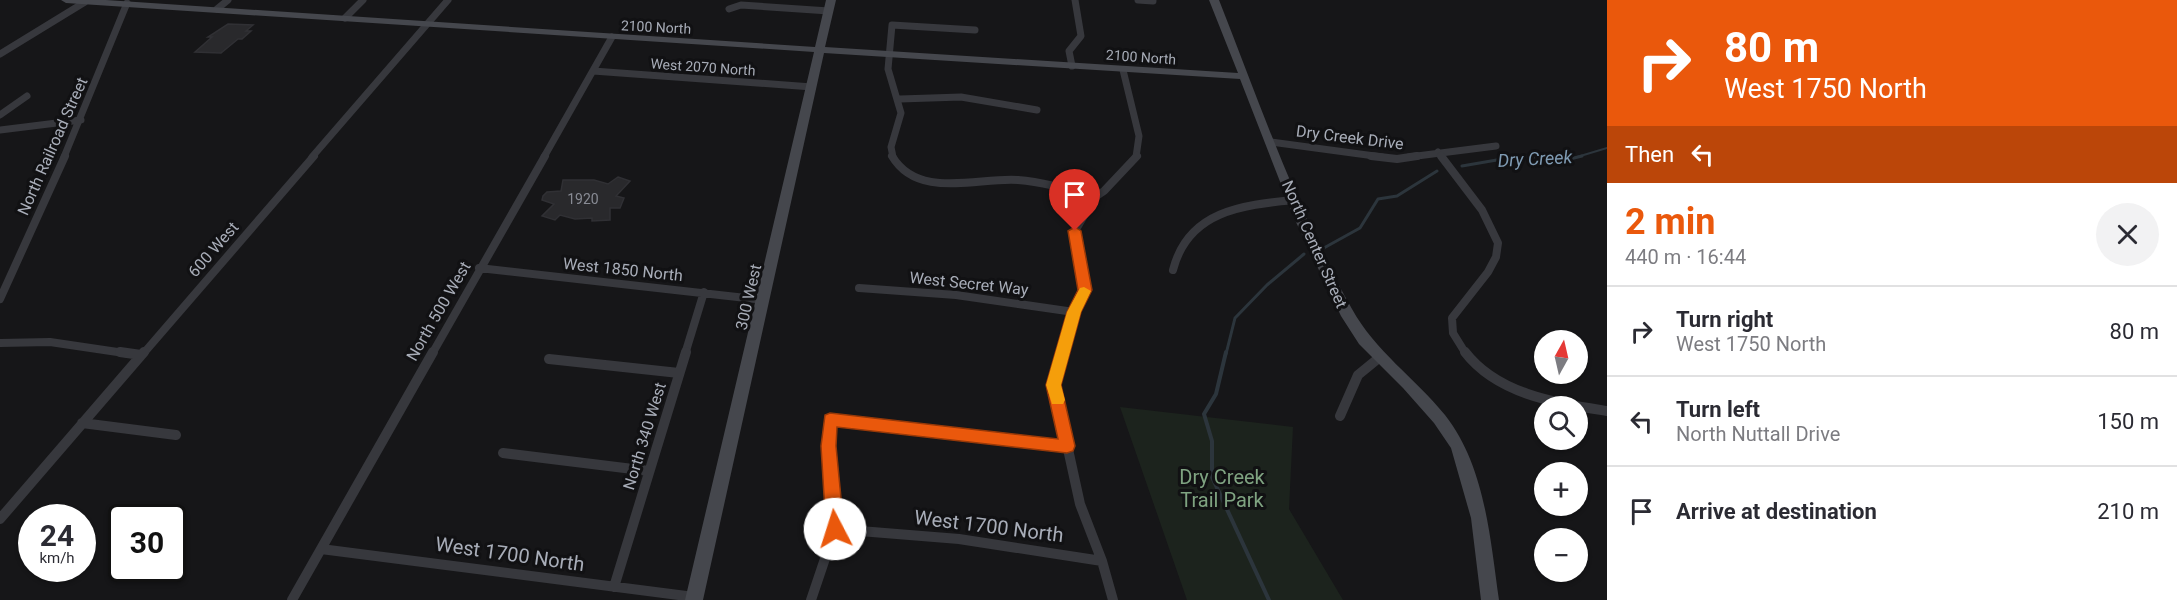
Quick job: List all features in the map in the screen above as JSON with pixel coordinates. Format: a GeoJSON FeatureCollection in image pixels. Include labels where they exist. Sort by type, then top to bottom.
{"type":"FeatureCollection","features":[{"type":"Feature","properties":{"kind":"street","name":"2100 North"},"geometry":{"type":"LineString","coordinates":[[66,0],[1123,70],[1244,76]]}},
{"type":"Feature","properties":{"kind":"street"},"geometry":{"type":"LineString","coordinates":[[218,9],[228,0]]}},
{"type":"Feature","properties":{"kind":"street"},"geometry":{"type":"LineString","coordinates":[[345,18],[363,0]]}},
{"type":"Feature","properties":{"kind":"street","name":"600 West"},"geometry":{"type":"LineString","coordinates":[[0,519],[448,0]]}},
{"type":"Feature","properties":{"kind":"street"},"geometry":{"type":"LineString","coordinates":[[1072,66],[1069,51],[1081,36],[1075,0]]}},
{"type":"Feature","properties":{"kind":"street"},"geometry":{"type":"LineString","coordinates":[[1138,0],[1152,1]]}},
{"type":"Feature","properties":{"kind":"street","name":"North Center Street"},"geometry":{"type":"LineString","coordinates":[[1214,0],[1324,271],[1346,312],[1364,340],[1408,384],[1439,419],[1458,446],[1479,518],[1490,600]]}},
{"type":"Feature","properties":{"kind":"street"},"geometry":{"type":"LineString","coordinates":[[0,54],[85,2]]}},
{"type":"Feature","properties":{"kind":"street","name":"North Railroad Street"},"geometry":{"type":"LineString","coordinates":[[0,299],[81,120],[127,3]]}},
{"type":"Feature","properties":{"kind":"street"},"geometry":{"type":"LineString","coordinates":[[729,9],[741,5],[830,5]]}},
{"type":"Feature","properties":{"kind":"street","name":"300 West"},"geometry":{"type":"LineString","coordinates":[[694,599],[830,5]]}},
{"type":"Feature","properties":{"kind":"street"},"geometry":{"type":"LineString","coordinates":[[975,30],[892,25],[888,54],[889,75],[894,92],[900,99],[902,116],[891,144],[892,154],[899,165],[929,182],[945,185],[1009,179],[1057,186],[1095,197]]}},
{"type":"Feature","properties":{"kind":"street","name":"North 500 West"},"geometry":{"type":"LineString","coordinates":[[292,600],[612,37]]}},
{"type":"Feature","properties":{"kind":"street"},"geometry":{"type":"LineString","coordinates":[[1113,600],[1102,561],[1080,504],[1054,385],[1074,312],[1085,290],[1075,231],[1095,197],[1104,191],[1137,156],[1139,136],[1123,70]]}},
{"type":"Feature","properties":{"kind":"street","name":"West 2070 North"},"geometry":{"type":"LineString","coordinates":[[593,71],[812,87]]}},
{"type":"Feature","properties":{"kind":"street"},"geometry":{"type":"LineString","coordinates":[[0,115],[27,96]]}},
{"type":"Feature","properties":{"kind":"street"},"geometry":{"type":"LineString","coordinates":[[900,99],[961,97],[1037,110]]}},
{"type":"Feature","properties":{"kind":"street"},"geometry":{"type":"LineString","coordinates":[[0,130],[81,120]]}},
{"type":"Feature","properties":{"kind":"street","name":"Dry Creek Drive"},"geometry":{"type":"LineString","coordinates":[[1271,142],[1397,159],[1496,146]]}},
{"type":"Feature","properties":{"kind":"street"},"geometry":{"type":"LineString","coordinates":[[1438,152],[1486,218],[1498,240],[1498,252],[1472,294],[1453,314],[1451,332],[1467,357],[1489,377],[1532,396],[1607,411]]}},
{"type":"Feature","properties":{"kind":"street"},"geometry":{"type":"LineString","coordinates":[[1173,270],[1179,248],[1197,228],[1215,217],[1252,205],[1294,200]]}},
{"type":"Feature","properties":{"kind":"street","name":"West 1850 North"},"geometry":{"type":"LineString","coordinates":[[479,268],[764,300]]}},
{"type":"Feature","properties":{"kind":"street","name":"West Secret Way"},"geometry":{"type":"LineString","coordinates":[[859,288],[956,295],[1074,312]]}},
{"type":"Feature","properties":{"kind":"street","name":"North 340 West"},"geometry":{"type":"LineString","coordinates":[[614,587],[704,292]]}},
{"type":"Feature","properties":{"kind":"street"},"geometry":{"type":"LineString","coordinates":[[0,343],[50,342],[141,355]]}},
{"type":"Feature","properties":{"kind":"street"},"geometry":{"type":"LineString","coordinates":[[1340,416],[1354,380],[1362,368],[1380,357]]}},
{"type":"Feature","properties":{"kind":"street"},"geometry":{"type":"LineString","coordinates":[[549,359],[679,373]]}},
{"type":"Feature","properties":{"kind":"street"},"geometry":{"type":"LineString","coordinates":[[811,600],[835,529],[828,446],[830,420],[1067,446]]}},
{"type":"Feature","properties":{"kind":"street"},"geometry":{"type":"LineString","coordinates":[[82,423],[176,435]]}},
{"type":"Feature","properties":{"kind":"street"},"geometry":{"type":"LineString","coordinates":[[503,453],[649,471]]}},
{"type":"Feature","properties":{"kind":"street","name":"West 1700 North"},"geometry":{"type":"LineString","coordinates":[[835,529],[959,539],[1102,561]]}},
{"type":"Feature","properties":{"kind":"street","name":"West 1700 North"},"geometry":{"type":"LineString","coordinates":[[321,549],[694,599]]}},
{"type":"Feature","properties":{"kind":"green space","name":"Dry Creek Trail Park"},"geometry":{"type":"Polygon","coordinates":[[[1120,407],[1293,427],[1289,509],[1343,600],[1187,600],[1120,407]]]}},
{"type":"Feature","properties":{"kind":"building"},"geometry":{"type":"Polygon","coordinates":[[[228,24],[253,25],[246,31],[251,31],[242,39],[238,39],[221,53],[195,52],[212,37],[208,37],[228,24]]]}},
{"type":"Feature","properties":{"kind":"building"},"geometry":{"type":"Polygon","coordinates":[[[618,177],[630,181],[616,196],[624,198],[620,208],[610,208],[610,220],[592,221],[592,218],[575,219],[560,215],[555,220],[542,216],[554,204],[542,200],[543,196],[547,192],[561,191],[563,180],[594,180],[608,184],[618,177]]]}},
{"type":"Feature","properties":{"kind":"waterway","name":"Dry Creek"},"geometry":{"type":"LineString","coordinates":[[1577,157],[1607,148]]}},
{"type":"Feature","properties":{"kind":"waterway","name":"Dry Creek"},"geometry":{"type":"LineString","coordinates":[[1537,157],[1570,159],[1582,156]]}},
{"type":"Feature","properties":{"kind":"waterway","name":"Dry Creek"},"geometry":{"type":"LineString","coordinates":[[1462,166],[1514,157]]}},
{"type":"Feature","properties":{"kind":"waterway","name":"Dry Creek"},"geometry":{"type":"LineString","coordinates":[[1514,157],[1537,157]]}},
{"type":"Feature","properties":{"kind":"waterway","name":"Dry Creek"},"geometry":{"type":"LineString","coordinates":[[1514,157],[1537,157]]}},
{"type":"Feature","properties":{"kind":"waterway","name":"Dry Creek"},"geometry":{"type":"LineString","coordinates":[[1322,249],[1360,228],[1378,199],[1397,196],[1437,171]]}},
{"type":"Feature","properties":{"kind":"waterway","name":"Dry Creek"},"geometry":{"type":"LineString","coordinates":[[1226,354],[1235,318],[1267,285],[1304,254]]}},
{"type":"Feature","properties":{"kind":"waterway","name":"Dry Creek"},"geometry":{"type":"LineString","coordinates":[[1226,352],[1216,394],[1204,414],[1212,441],[1212,477],[1269,600]]}},
{"type":"Feature","properties":{"kind":"slow traffic"},"geometry":{"type":"LineString","coordinates":[[1057,400],[1054,385],[1074,312],[1084,291]]}},
{"type":"Feature","properties":{"kind":"route"},"geometry":{"type":"LineString","coordinates":[[835,529],[828,446],[830,420],[1067,446],[1054,385],[1074,312],[1085,290],[1075,231]]}}]}
